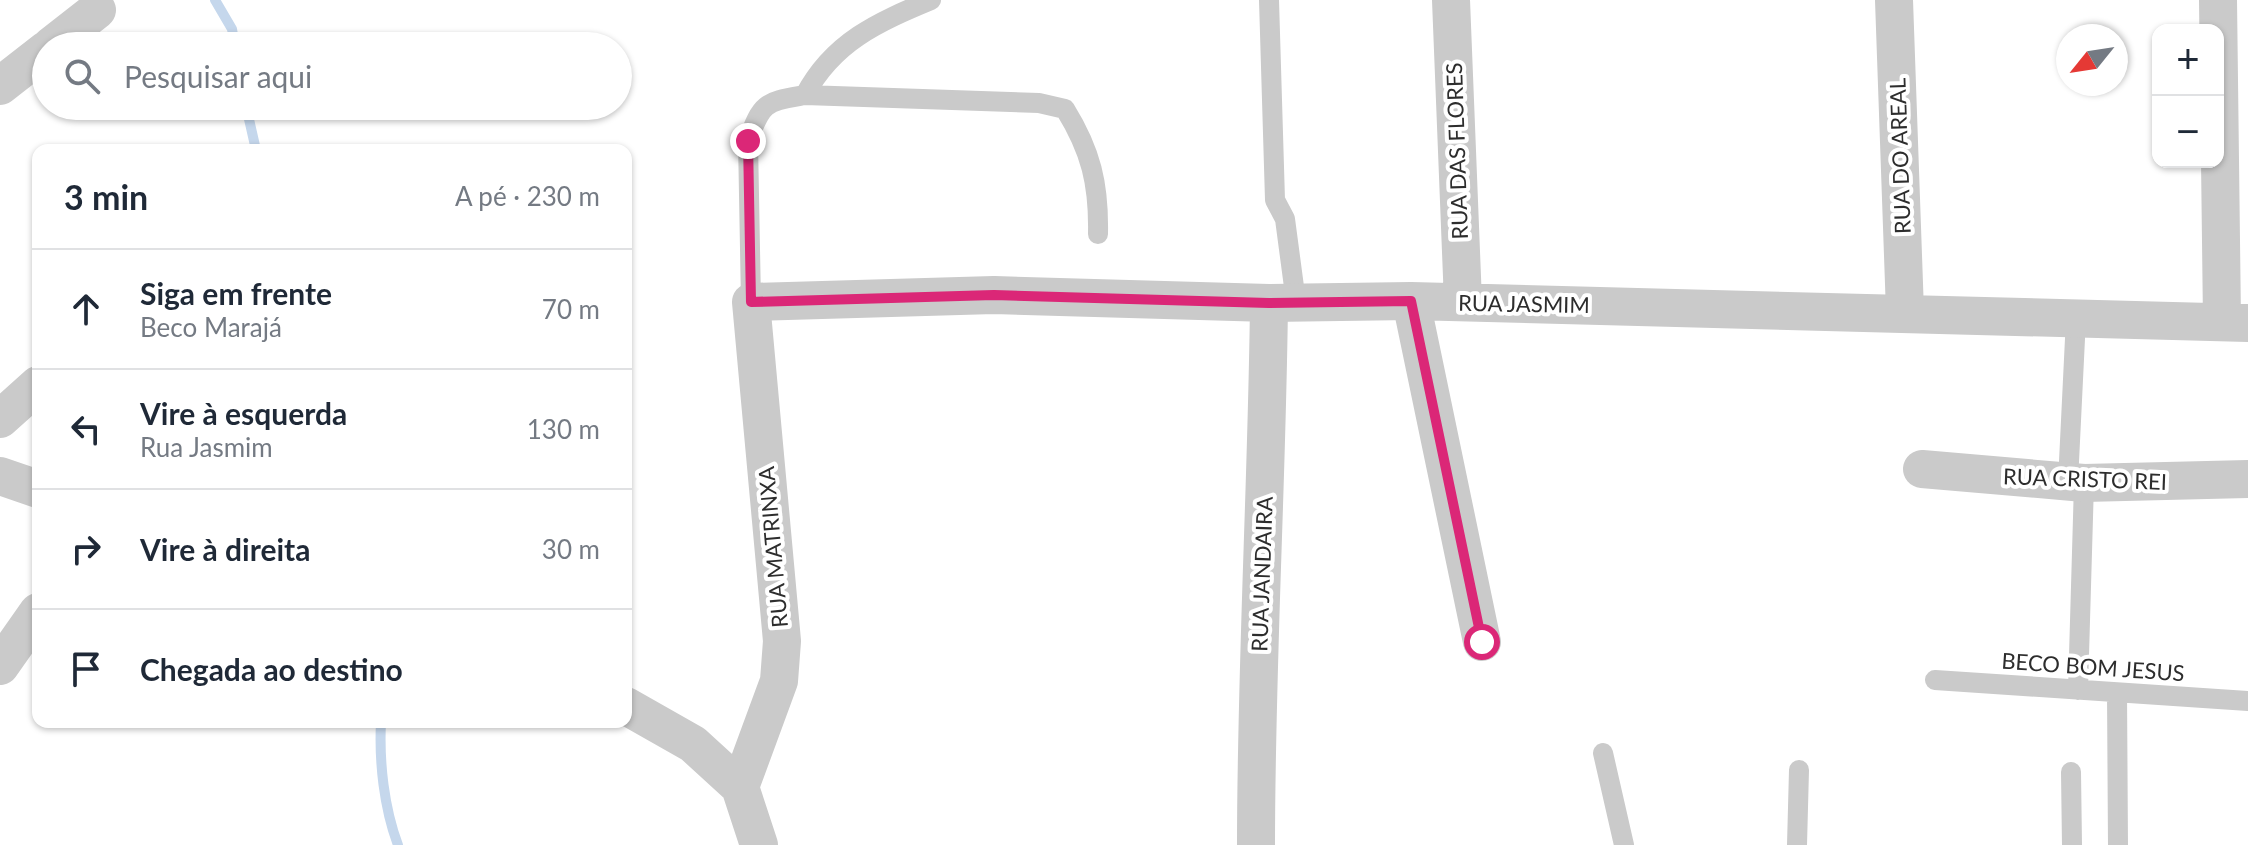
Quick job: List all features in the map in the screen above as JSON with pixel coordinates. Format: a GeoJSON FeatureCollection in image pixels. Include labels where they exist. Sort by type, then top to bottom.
{"type":"FeatureCollection","features":[{"type":"Feature","properties":{"kind":"street","name":"RUA DAS FLORES"},"geometry":{"type":"LineString","coordinates":[[1451,0],[1463,302]]}},
{"type":"Feature","properties":{"kind":"street","name":"RUA DO AREAL"},"geometry":{"type":"LineString","coordinates":[[1894,0],[1905,312]]}},
{"type":"Feature","properties":{"kind":"street"},"geometry":{"type":"LineString","coordinates":[[2218,0],[2235,322]]}},
{"type":"Feature","properties":{"kind":"street"},"geometry":{"type":"LineString","coordinates":[[69,32],[97,10]]}},
{"type":"Feature","properties":{"kind":"street"},"geometry":{"type":"LineString","coordinates":[[0,86],[32,61]]}},
{"type":"Feature","properties":{"kind":"street","name":"RUA JASMIM"},"geometry":{"type":"LineString","coordinates":[[751,302],[994,295],[1283,302],[1463,302],[2235,322]]}},
{"type":"Feature","properties":{"kind":"street"},"geometry":{"type":"LineString","coordinates":[[1411,301],[1482,642]]}},
{"type":"Feature","properties":{"kind":"street","name":"RUA MATRINXA"},"geometry":{"type":"LineString","coordinates":[[740,787],[779,681],[782,641],[751,302]]}},
{"type":"Feature","properties":{"kind":"street","name":"RUA JANDAIRA"},"geometry":{"type":"LineString","coordinates":[[1256,845],[1256,717],[1268,447],[1283,302]]}},
{"type":"Feature","properties":{"kind":"street"},"geometry":{"type":"LineString","coordinates":[[0,419],[32,390]]}},
{"type":"Feature","properties":{"kind":"street","name":"RUA CRISTO REI"},"geometry":{"type":"LineString","coordinates":[[1922,469],[2076,483],[2248,479]]}},
{"type":"Feature","properties":{"kind":"street"},"geometry":{"type":"LineString","coordinates":[[0,476],[32,487]]}},
{"type":"Feature","properties":{"kind":"street"},"geometry":{"type":"LineString","coordinates":[[0,666],[32,621]]}},
{"type":"Feature","properties":{"kind":"street"},"geometry":{"type":"LineString","coordinates":[[632,709],[693,744],[740,787],[759,845]]}},
{"type":"Feature","properties":{"kind":"lane"},"geometry":{"type":"LineString","coordinates":[[805,95],[817,72],[842,47],[874,24],[931,0]]}},
{"type":"Feature","properties":{"kind":"lane"},"geometry":{"type":"LineString","coordinates":[[1269,0],[1275,200],[1285,219],[1283,302]]}},
{"type":"Feature","properties":{"kind":"lane"},"geometry":{"type":"LineString","coordinates":[[751,302],[748,141],[756,118],[771,101],[805,95],[1039,103],[1065,109],[1091,158],[1099,202],[1098,234]]}},
{"type":"Feature","properties":{"kind":"lane"},"geometry":{"type":"LineString","coordinates":[[2076,318],[2078,690]]}},
{"type":"Feature","properties":{"kind":"lane","name":"BECO BOM JESUS"},"geometry":{"type":"LineString","coordinates":[[1935,680],[2248,701]]}},
{"type":"Feature","properties":{"kind":"lane"},"geometry":{"type":"LineString","coordinates":[[2117,693],[2118,845]]}},
{"type":"Feature","properties":{"kind":"lane"},"geometry":{"type":"LineString","coordinates":[[1603,753],[1624,845]]}},
{"type":"Feature","properties":{"kind":"lane"},"geometry":{"type":"LineString","coordinates":[[1797,845],[1799,770]]}},
{"type":"Feature","properties":{"kind":"lane"},"geometry":{"type":"LineString","coordinates":[[2071,772],[2072,845]]}},
{"type":"Feature","properties":{"kind":"waterway"},"geometry":{"type":"LineString","coordinates":[[215,0],[233,32]]}},
{"type":"Feature","properties":{"kind":"waterway"},"geometry":{"type":"LineString","coordinates":[[249,120],[255,144]]}},
{"type":"Feature","properties":{"kind":"waterway"},"geometry":{"type":"LineString","coordinates":[[381,728],[384,785],[398,845]]}},
{"type":"Feature","properties":{"kind":"route"},"geometry":{"type":"LineString","coordinates":[[748,141],[751,302],[994,295],[1269,303],[1411,301],[1482,642]]}}]}
